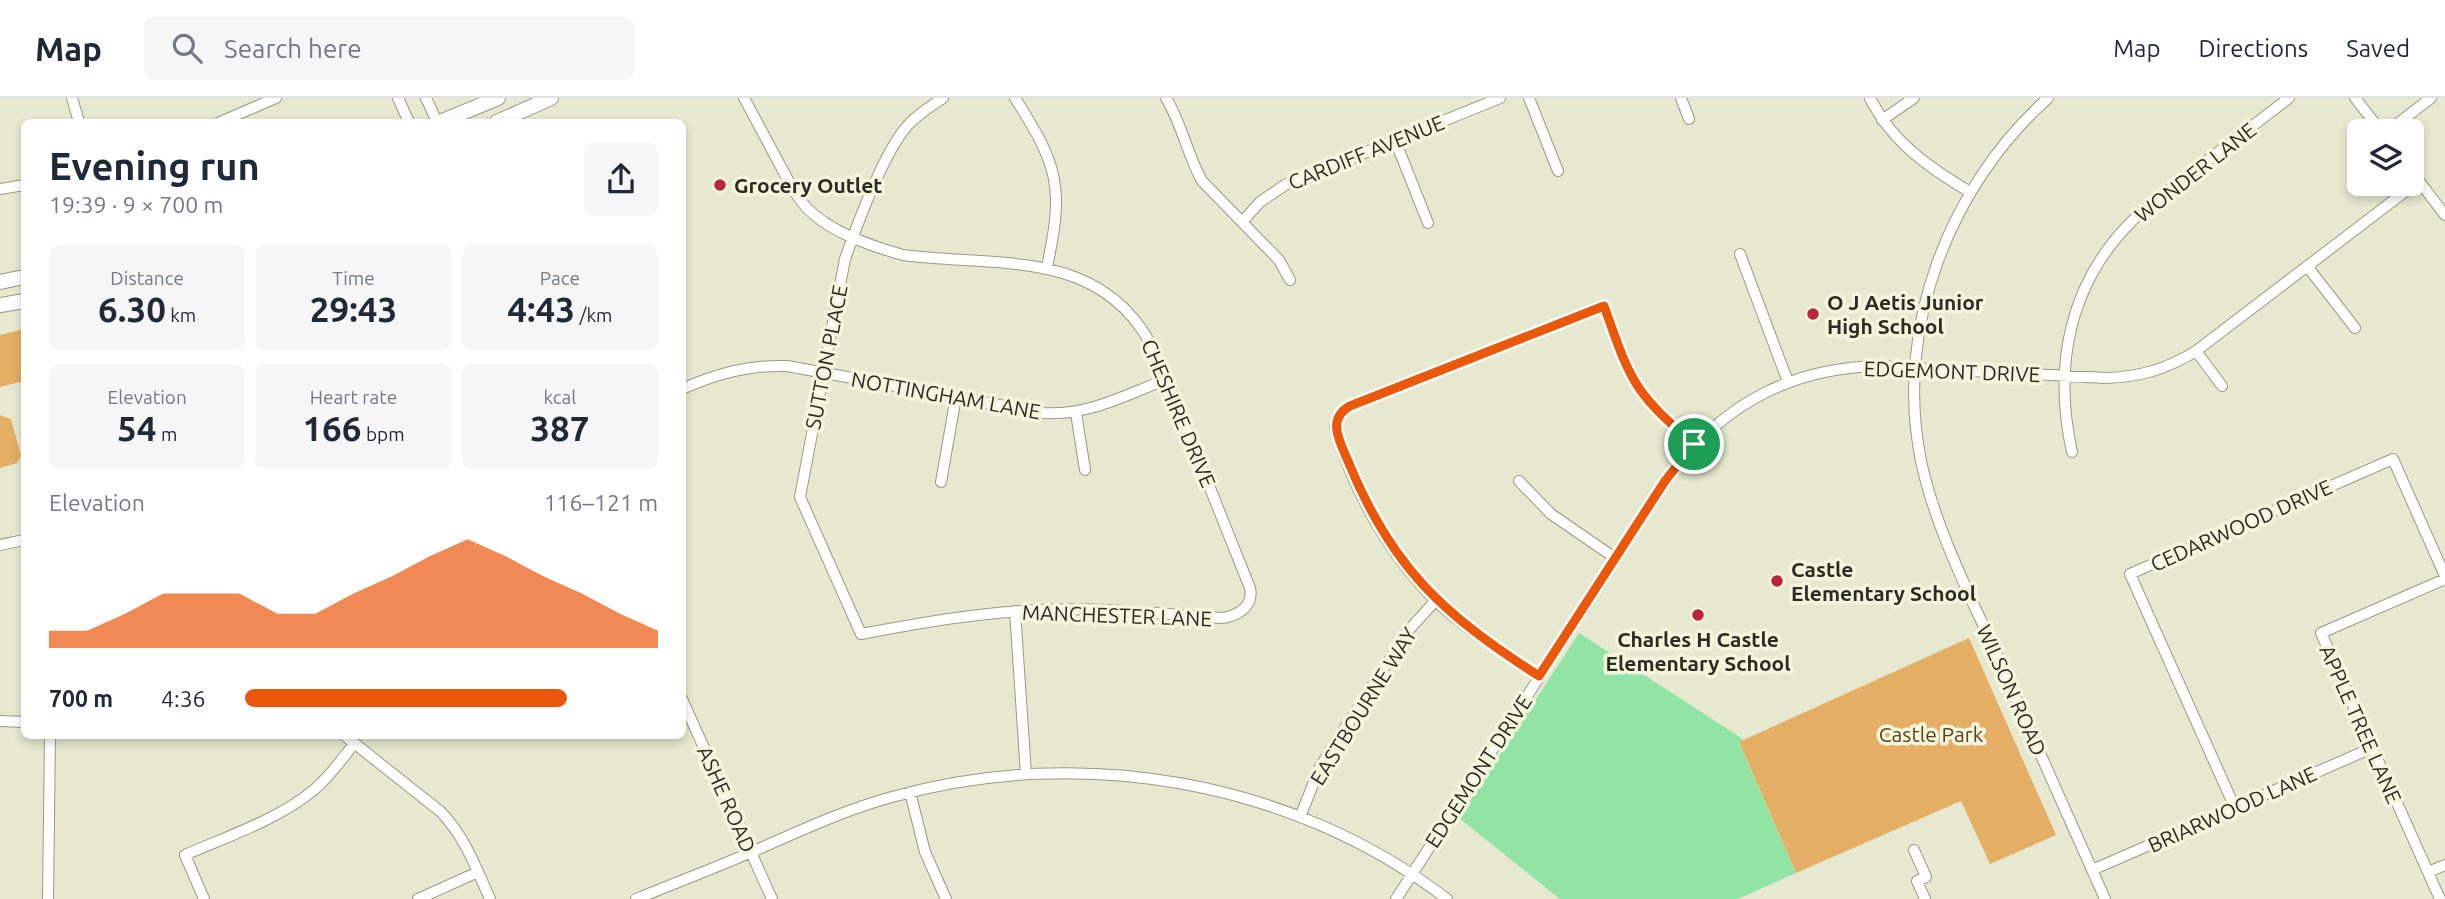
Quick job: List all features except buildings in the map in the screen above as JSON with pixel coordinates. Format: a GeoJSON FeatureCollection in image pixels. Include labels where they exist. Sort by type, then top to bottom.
{"type":"FeatureCollection","features":[{"type":"Feature","properties":{"kind":"main road"},"geometry":{"type":"LineString","coordinates":[[446,119],[498,98]]}},
{"type":"Feature","properties":{"kind":"main road"},"geometry":{"type":"LineString","coordinates":[[504,119],[551,98]]}},
{"type":"Feature","properties":{"kind":"main road"},"geometry":{"type":"LineString","coordinates":[[0,282],[21,278]]}},
{"type":"Feature","properties":{"kind":"main road"},"geometry":{"type":"LineString","coordinates":[[0,305],[21,302]]}},
{"type":"Feature","properties":{"kind":"street"},"geometry":{"type":"LineString","coordinates":[[72,98],[78,119]]}},
{"type":"Feature","properties":{"kind":"street"},"geometry":{"type":"LineString","coordinates":[[227,119],[276,98]]}},
{"type":"Feature","properties":{"kind":"street"},"geometry":{"type":"LineString","coordinates":[[398,98],[408,119]]}},
{"type":"Feature","properties":{"kind":"street"},"geometry":{"type":"LineString","coordinates":[[426,98],[437,119]]}},
{"type":"Feature","properties":{"kind":"street","name":"CHESHIRE DRIVE"},"geometry":{"type":"LineString","coordinates":[[744,98],[796,195],[806,207],[830,226],[903,255],[1047,267],[1085,280],[1120,303],[1145,332],[1167,379],[1250,588],[1251,595],[1245,608]]}},
{"type":"Feature","properties":{"kind":"street","name":"SUTTON PLACE"},"geometry":{"type":"LineString","coordinates":[[861,634],[800,497],[840,278],[853,236],[891,149],[900,135],[923,111],[943,98]]}},
{"type":"Feature","properties":{"kind":"street"},"geometry":{"type":"LineString","coordinates":[[1015,98],[1040,137],[1054,173],[1057,211],[1047,267]]}},
{"type":"Feature","properties":{"kind":"street"},"geometry":{"type":"LineString","coordinates":[[1167,98],[1202,181],[1279,260],[1290,280]]}},
{"type":"Feature","properties":{"kind":"street","name":"CARDIFF AVENUE"},"geometry":{"type":"LineString","coordinates":[[1242,222],[1260,202],[1285,184],[1500,98]]}},
{"type":"Feature","properties":{"kind":"street"},"geometry":{"type":"LineString","coordinates":[[1529,98],[1558,171]]}},
{"type":"Feature","properties":{"kind":"street"},"geometry":{"type":"LineString","coordinates":[[1681,98],[1689,119]]}},
{"type":"Feature","properties":{"kind":"street"},"geometry":{"type":"LineString","coordinates":[[1870,98],[1882,120],[1912,153],[1930,168],[1970,192]]}},
{"type":"Feature","properties":{"kind":"street"},"geometry":{"type":"LineString","coordinates":[[1882,120],[1914,98]]}},
{"type":"Feature","properties":{"kind":"street","name":"WILSON ROAD"},"geometry":{"type":"LineString","coordinates":[[2048,98],[2013,132],[1992,158],[1970,192],[1944,243],[1931,281],[1920,334],[1916,367],[1917,434],[1930,496],[1952,556],[2105,899]]}},
{"type":"Feature","properties":{"kind":"street","name":"WONDER LANE"},"geometry":{"type":"LineString","coordinates":[[2072,452],[2066,423],[2063,375],[2067,346],[2081,299],[2101,259],[2148,206],[2289,98]]}},
{"type":"Feature","properties":{"kind":"street"},"geometry":{"type":"LineString","coordinates":[[2355,98],[2372,119]]}},
{"type":"Feature","properties":{"kind":"street"},"geometry":{"type":"LineString","coordinates":[[2404,119],[2431,98]]}},
{"type":"Feature","properties":{"kind":"street"},"geometry":{"type":"LineString","coordinates":[[1395,140],[1428,223]]}},
{"type":"Feature","properties":{"kind":"street"},"geometry":{"type":"LineString","coordinates":[[0,190],[21,186]]}},
{"type":"Feature","properties":{"kind":"street"},"geometry":{"type":"LineString","coordinates":[[2424,188],[2445,215]]}},
{"type":"Feature","properties":{"kind":"street","name":"EDGEMONT DRIVE"},"geometry":{"type":"LineString","coordinates":[[1396,899],[1665,481],[1694,444],[1745,403],[1788,382],[1813,374],[1857,366],[2115,378],[2143,375],[2170,366],[2196,351],[2399,196]]}},
{"type":"Feature","properties":{"kind":"street"},"geometry":{"type":"LineString","coordinates":[[1740,254],[1788,382]]}},
{"type":"Feature","properties":{"kind":"street"},"geometry":{"type":"LineString","coordinates":[[2307,266],[2355,328]]}},
{"type":"Feature","properties":{"kind":"street"},"geometry":{"type":"LineString","coordinates":[[1539,676],[1480,636],[1436,600],[1390,544],[1361,494],[1335,427],[1337,419],[1344,409],[1604,306],[1639,388],[1653,406],[1694,444]]}},
{"type":"Feature","properties":{"kind":"street"},"geometry":{"type":"LineString","coordinates":[[2196,351],[2222,386]]}},
{"type":"Feature","properties":{"kind":"street","name":"NOTTINGHAM LANE"},"geometry":{"type":"LineString","coordinates":[[686,387],[725,372],[747,367],[788,366],[1043,413],[1076,413],[1167,379]]}},
{"type":"Feature","properties":{"kind":"street"},"geometry":{"type":"LineString","coordinates":[[941,482],[956,397]]}},
{"type":"Feature","properties":{"kind":"street"},"geometry":{"type":"LineString","coordinates":[[1076,413],[1085,470]]}},
{"type":"Feature","properties":{"kind":"street","name":"CEDARWOOD DRIVE"},"geometry":{"type":"LineString","coordinates":[[2235,808],[2130,574],[2393,459],[2445,578]]}},
{"type":"Feature","properties":{"kind":"street"},"geometry":{"type":"LineString","coordinates":[[1519,481],[1551,514],[1615,558]]}},
{"type":"Feature","properties":{"kind":"street"},"geometry":{"type":"LineString","coordinates":[[0,545],[21,541]]}},
{"type":"Feature","properties":{"kind":"street","name":"APPLE TREE LANE"},"geometry":{"type":"LineString","coordinates":[[2440,899],[2321,633],[2445,578]]}},
{"type":"Feature","properties":{"kind":"street","name":"EASTBOURNE WAY"},"geometry":{"type":"LineString","coordinates":[[1300,817],[1330,751],[1408,631],[1436,600]]}},
{"type":"Feature","properties":{"kind":"street","name":"MANCHESTER LANE"},"geometry":{"type":"LineString","coordinates":[[861,634],[944,619],[1016,611],[1086,610],[1222,618],[1230,617],[1245,608]]}},
{"type":"Feature","properties":{"kind":"street"},"geometry":{"type":"LineString","coordinates":[[1016,611],[1026,774]]}},
{"type":"Feature","properties":{"kind":"street","name":"ASHE ROAD"},"geometry":{"type":"LineString","coordinates":[[686,708],[772,899]]}},
{"type":"Feature","properties":{"kind":"street"},"geometry":{"type":"LineString","coordinates":[[0,722],[21,722]]}},
{"type":"Feature","properties":{"kind":"street"},"geometry":{"type":"LineString","coordinates":[[48,899],[50,739]]}},
{"type":"Feature","properties":{"kind":"street"},"geometry":{"type":"LineString","coordinates":[[348,739],[441,812],[462,838],[490,899]]}},
{"type":"Feature","properties":{"kind":"street"},"geometry":{"type":"LineString","coordinates":[[204,899],[185,855],[297,802],[331,772],[354,744]]}},
{"type":"Feature","properties":{"kind":"street","name":"BRIARWOOD LANE"},"geometry":{"type":"LineString","coordinates":[[2092,870],[2372,748]]}},
{"type":"Feature","properties":{"kind":"street"},"geometry":{"type":"LineString","coordinates":[[636,899],[751,853],[816,823],[910,792],[964,781],[1026,774],[1093,774],[1159,779],[1246,799],[1300,817],[1371,850],[1447,899]]}},
{"type":"Feature","properties":{"kind":"street"},"geometry":{"type":"LineString","coordinates":[[910,792],[925,852],[946,899]]}},
{"type":"Feature","properties":{"kind":"street"},"geometry":{"type":"LineString","coordinates":[[1914,850],[1926,877],[1917,881],[1925,899]]}},
{"type":"Feature","properties":{"kind":"street"},"geometry":{"type":"LineString","coordinates":[[2428,872],[2445,864]]}},
{"type":"Feature","properties":{"kind":"street"},"geometry":{"type":"LineString","coordinates":[[418,899],[478,872]]}},
{"type":"Feature","properties":{"kind":"green space"},"geometry":{"type":"Polygon","coordinates":[[[21,330],[21,382],[0,387],[0,335],[21,330]]]}},
{"type":"Feature","properties":{"kind":"green space"},"geometry":{"type":"Polygon","coordinates":[[[0,415],[11,419],[21,456],[17,463],[0,468],[0,415]]]}},
{"type":"Feature","properties":{"kind":"green space","name":"Castle Park"},"geometry":{"type":"Polygon","coordinates":[[[1969,638],[2056,835],[1990,864],[1961,801],[1796,873],[1739,742],[1969,638]]]}},
{"type":"Feature","properties":{"kind":"shaded area"},"geometry":{"type":"Polygon","coordinates":[[[1579,633],[1743,739],[1739,743],[1796,873],[1738,899],[1560,899],[1459,818],[1579,633]]]}},
{"type":"Feature","properties":{"kind":"place","name":"Grocery Outlet"},"geometry":{"type":"Point","coordinates":[720,185]}},
{"type":"Feature","properties":{"kind":"place","name":"O J Aetis Junior High School"},"geometry":{"type":"Point","coordinates":[1813,314]}},
{"type":"Feature","properties":{"kind":"place","name":"Castle Elementary School"},"geometry":{"type":"Point","coordinates":[1777,581]}},
{"type":"Feature","properties":{"kind":"place","name":"Charles H Castle Elementary School"},"geometry":{"type":"Point","coordinates":[1698,615]}},
{"type":"Feature","properties":{"kind":"route"},"geometry":{"type":"LineString","coordinates":[[1604,306],[1639,388],[1653,406],[1694,444],[1665,481],[1539,676],[1459,620],[1436,600],[1408,569],[1361,494],[1335,427],[1340,414],[1350,406],[1604,306]]}}]}
